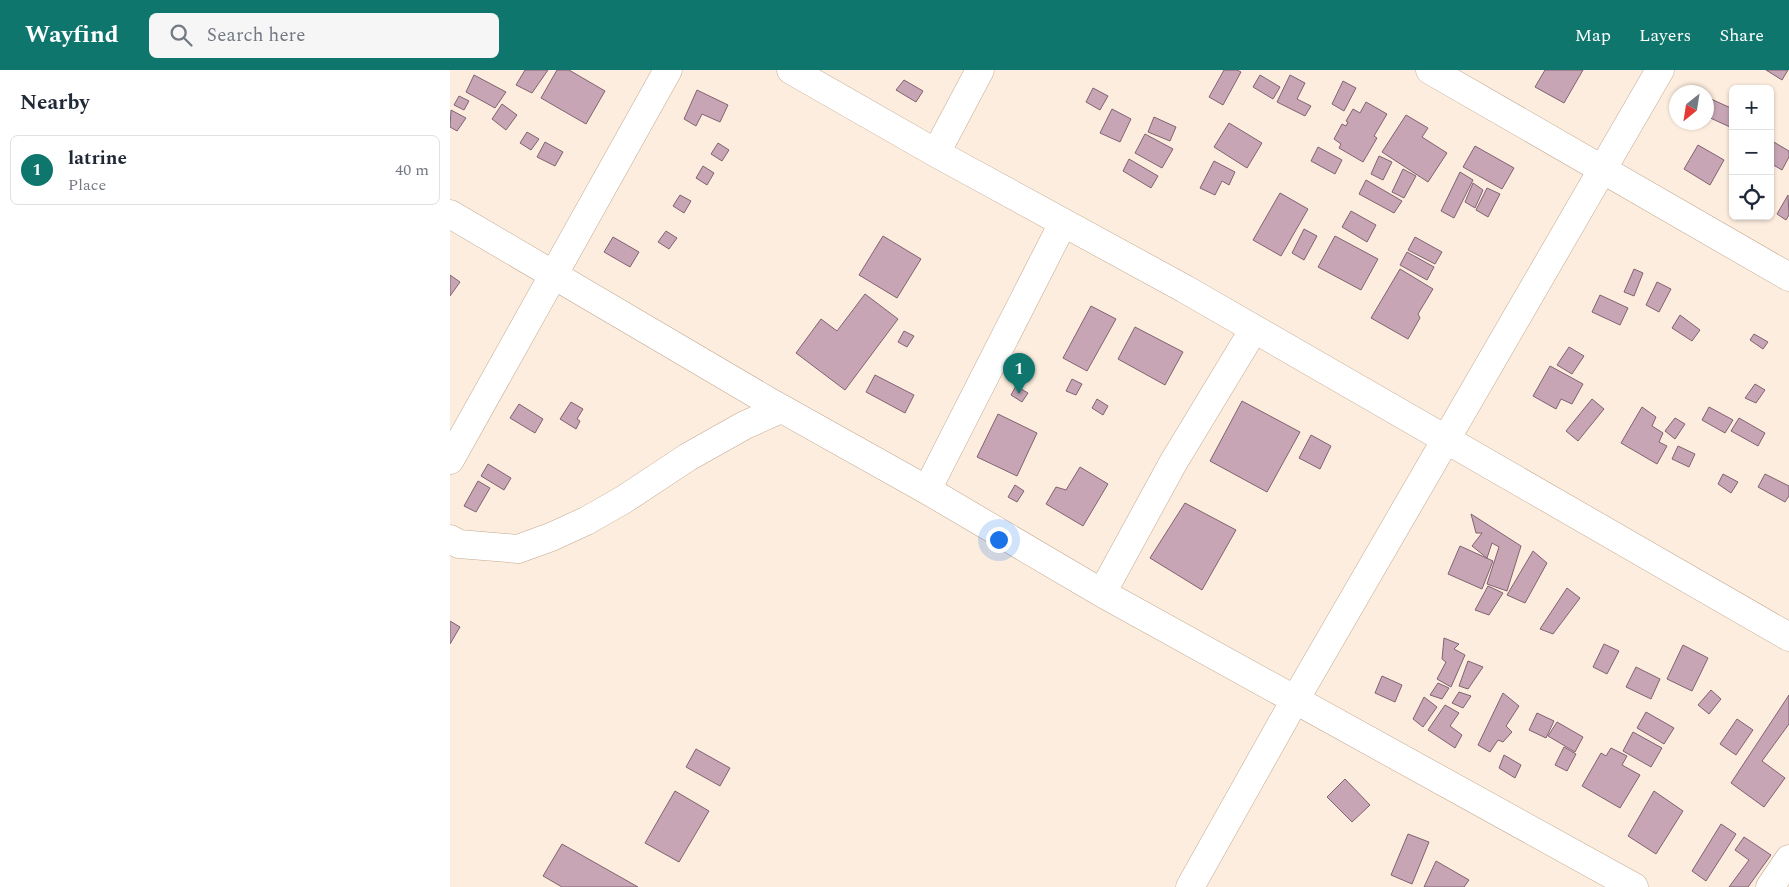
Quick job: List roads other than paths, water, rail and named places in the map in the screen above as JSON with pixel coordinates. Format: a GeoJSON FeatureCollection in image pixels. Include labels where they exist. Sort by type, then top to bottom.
{"type":"FeatureCollection","features":[{"type":"Feature","properties":{"kind":"street"},"geometry":{"type":"LineString","coordinates":[[450,460],[668,70]]}},
{"type":"Feature","properties":{"kind":"street"},"geometry":{"type":"LineString","coordinates":[[790,70],[1254,329],[1445,441],[1789,637]]}},
{"type":"Feature","properties":{"kind":"street"},"geometry":{"type":"LineString","coordinates":[[936,153],[980,70]]}},
{"type":"Feature","properties":{"kind":"street"},"geometry":{"type":"LineString","coordinates":[[1430,70],[1789,277]]}},
{"type":"Feature","properties":{"kind":"street"},"geometry":{"type":"LineString","coordinates":[[1190,887],[1295,700],[1660,70]]}},
{"type":"Feature","properties":{"kind":"street"},"geometry":{"type":"LineString","coordinates":[[450,214],[781,409],[927,490],[1102,593],[1634,887]]}},
{"type":"Feature","properties":{"kind":"street"},"geometry":{"type":"LineString","coordinates":[[927,490],[1063,223]]}},
{"type":"Feature","properties":{"kind":"street"},"geometry":{"type":"LineString","coordinates":[[1102,593],[1173,463],[1254,329]]}},
{"type":"Feature","properties":{"kind":"street"},"geometry":{"type":"LineString","coordinates":[[450,539],[459,544],[479,547],[518,549],[551,537],[586,521],[623,500],[688,457],[744,425],[781,409]]}},
{"type":"Feature","properties":{"kind":"street"},"geometry":{"type":"LineString","coordinates":[[1770,887],[1789,859]]}},
{"type":"Feature","properties":{"kind":"place","name":"latrine"},"geometry":{"type":"Point","coordinates":[1019,394]}}]}
